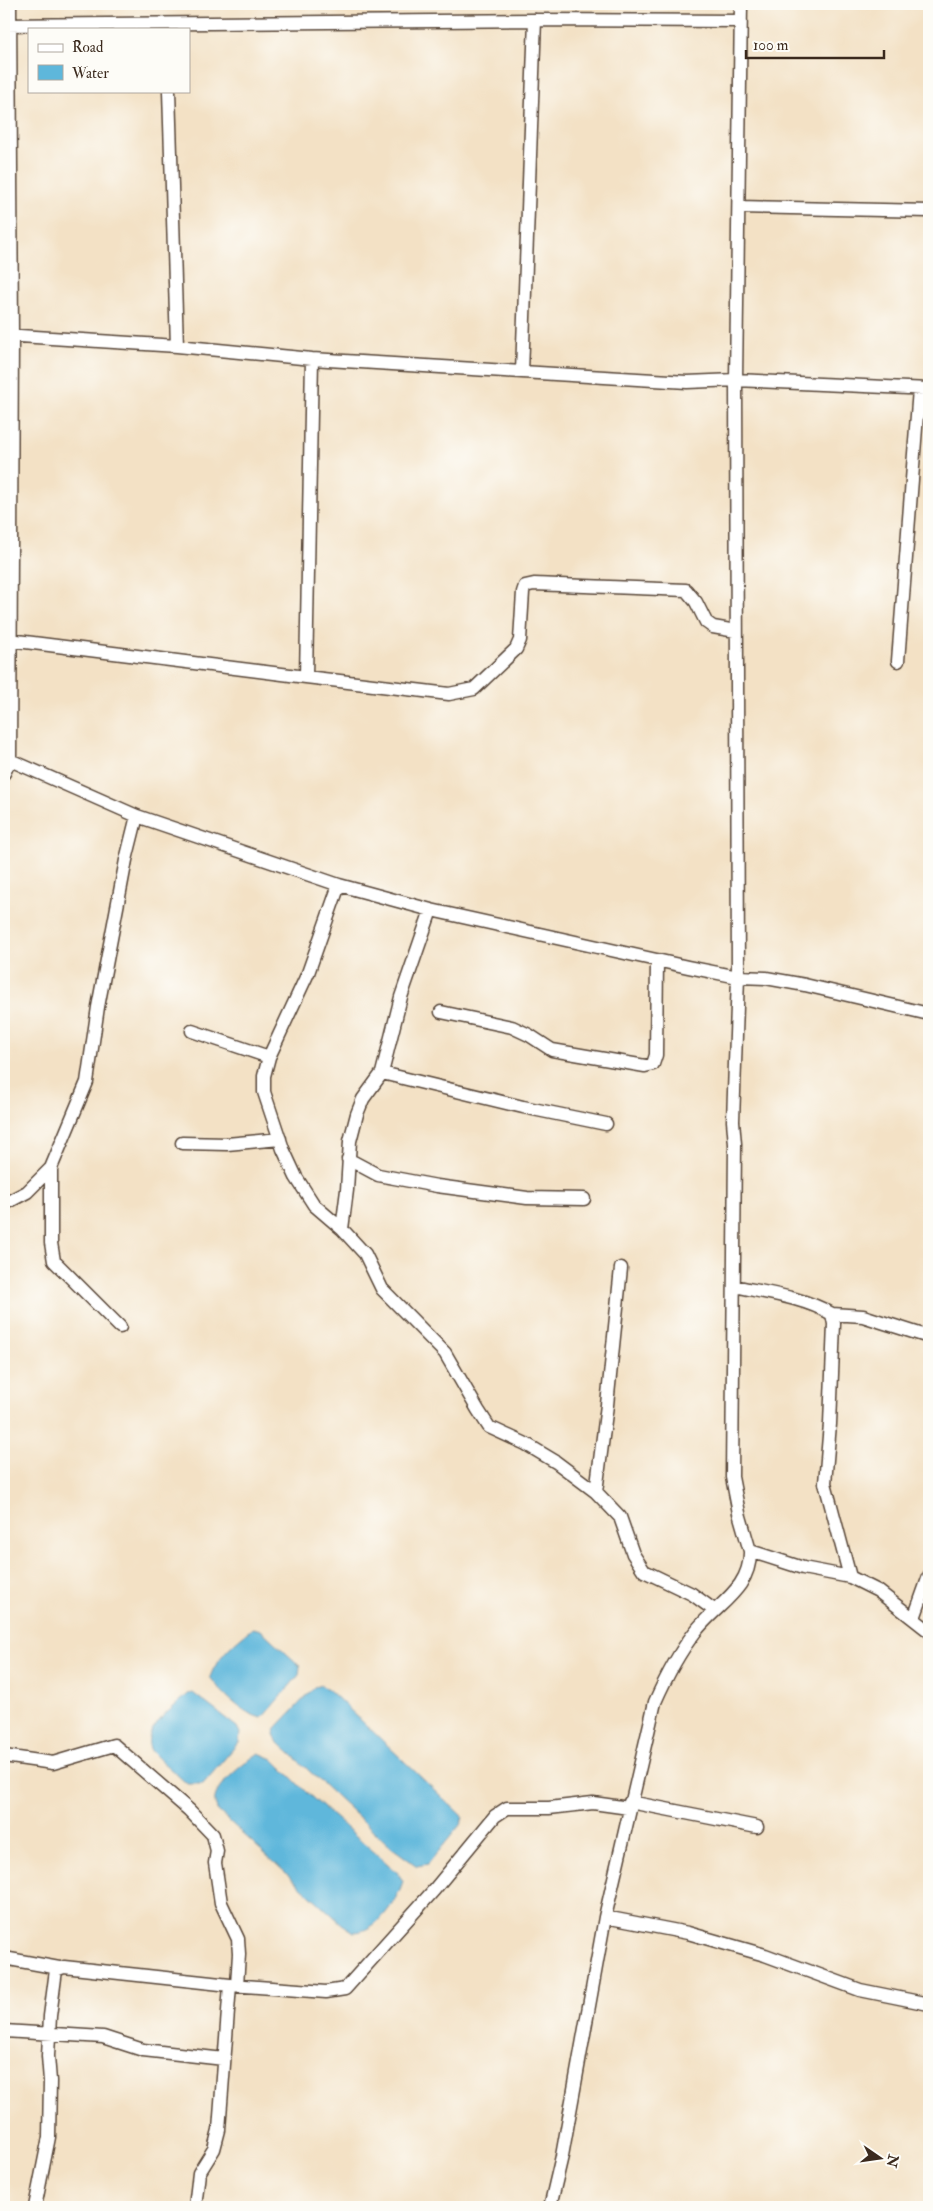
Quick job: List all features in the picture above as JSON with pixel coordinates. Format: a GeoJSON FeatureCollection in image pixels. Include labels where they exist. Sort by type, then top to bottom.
{"type":"FeatureCollection","features":[{"type":"Feature","properties":{"kind":"street"},"geometry":{"type":"LineString","coordinates":[[4,773],[7,758],[7,25],[10,4]]}},
{"type":"Feature","properties":{"kind":"street"},"geometry":{"type":"LineString","coordinates":[[550,2207],[562,2156],[605,1917],[655,1702],[668,1671],[696,1630],[747,1576],[751,1565],[750,1551],[738,1513],[732,1478],[735,1144],[733,1121],[738,977],[736,380],[740,207],[741,4]]}},
{"type":"Feature","properties":{"kind":"street"},"geometry":{"type":"LineString","coordinates":[[7,25],[167,26],[535,20],[741,21]]}},
{"type":"Feature","properties":{"kind":"street"},"geometry":{"type":"LineString","coordinates":[[522,372],[535,20]]}},
{"type":"Feature","properties":{"kind":"street"},"geometry":{"type":"LineString","coordinates":[[169,92],[177,346]]}},
{"type":"Feature","properties":{"kind":"street"},"geometry":{"type":"LineString","coordinates":[[740,207],[929,212]]}},
{"type":"Feature","properties":{"kind":"street"},"geometry":{"type":"LineString","coordinates":[[8,335],[177,346],[312,359],[687,382],[736,380],[924,389],[898,661]]}},
{"type":"Feature","properties":{"kind":"street"},"geometry":{"type":"LineString","coordinates":[[306,677],[312,359]]}},
{"type":"Feature","properties":{"kind":"street"},"geometry":{"type":"LineString","coordinates":[[7,638],[450,694],[474,689],[516,649],[520,640],[523,592],[525,586],[534,584],[686,590],[696,602],[706,622],[713,627],[736,631]]}},
{"type":"Feature","properties":{"kind":"street"},"geometry":{"type":"LineString","coordinates":[[7,758],[137,816],[339,885],[431,910],[657,960],[738,977],[774,979],[929,1014]]}},
{"type":"Feature","properties":{"kind":"street"},"geometry":{"type":"LineString","coordinates":[[120,1327],[54,1261],[51,1243],[51,1168],[86,1082],[126,860],[137,816]]}},
{"type":"Feature","properties":{"kind":"street"},"geometry":{"type":"LineString","coordinates":[[339,885],[308,972],[269,1056],[264,1076],[264,1092],[280,1139],[296,1177],[314,1205],[342,1228],[365,1254],[382,1289],[445,1353],[489,1427],[541,1453],[596,1492],[620,1517],[633,1554],[644,1571],[692,1594],[714,1610]]}},
{"type":"Feature","properties":{"kind":"street"},"geometry":{"type":"LineString","coordinates":[[342,1228],[350,1141],[363,1099],[382,1073],[401,997],[431,910]]}},
{"type":"Feature","properties":{"kind":"street"},"geometry":{"type":"LineString","coordinates":[[440,1012],[512,1027],[529,1034],[552,1050],[644,1066],[653,1064],[656,1060],[657,960]]}},
{"type":"Feature","properties":{"kind":"street"},"geometry":{"type":"LineString","coordinates":[[192,1031],[269,1056]]}},
{"type":"Feature","properties":{"kind":"street"},"geometry":{"type":"LineString","coordinates":[[382,1073],[523,1107],[606,1124]]}},
{"type":"Feature","properties":{"kind":"street"},"geometry":{"type":"LineString","coordinates":[[182,1143],[227,1144],[280,1139]]}},
{"type":"Feature","properties":{"kind":"street"},"geometry":{"type":"LineString","coordinates":[[348,1159],[378,1175],[438,1186],[527,1198],[584,1199]]}},
{"type":"Feature","properties":{"kind":"street"},"geometry":{"type":"LineString","coordinates":[[4,1202],[8,1202],[27,1192],[51,1168]]}},
{"type":"Feature","properties":{"kind":"street"},"geometry":{"type":"LineString","coordinates":[[596,1492],[621,1268]]}},
{"type":"Feature","properties":{"kind":"street"},"geometry":{"type":"LineString","coordinates":[[734,1286],[776,1295],[823,1309],[832,1314],[863,1316],[929,1337]]}},
{"type":"Feature","properties":{"kind":"street"},"geometry":{"type":"LineString","coordinates":[[832,1314],[834,1324],[830,1424],[825,1483],[850,1577]]}},
{"type":"Feature","properties":{"kind":"street"},"geometry":{"type":"LineString","coordinates":[[750,1551],[803,1568],[850,1577],[878,1591],[929,1631]]}},
{"type":"Feature","properties":{"kind":"street"},"geometry":{"type":"LineString","coordinates":[[914,1618],[929,1576]]}},
{"type":"Feature","properties":{"kind":"street"},"geometry":{"type":"LineString","coordinates":[[4,1756],[52,1763],[114,1745],[189,1810],[213,1836],[217,1851],[215,1864],[221,1903],[238,1939],[239,1954],[224,2059],[219,2130],[214,2149],[199,2173],[195,2207]]}},
{"type":"Feature","properties":{"kind":"street"},"geometry":{"type":"LineString","coordinates":[[4,1958],[59,1968],[234,1985],[326,1992],[345,1989],[434,1890],[495,1816],[507,1808],[549,1808],[593,1803],[630,1805],[758,1827]]}},
{"type":"Feature","properties":{"kind":"street"},"geometry":{"type":"LineString","coordinates":[[605,1917],[688,1933],[765,1955],[860,1990],[929,2004]]}},
{"type":"Feature","properties":{"kind":"street"},"geometry":{"type":"LineString","coordinates":[[35,2207],[49,2137],[49,2034],[54,1974],[59,1968]]}},
{"type":"Feature","properties":{"kind":"street"},"geometry":{"type":"LineString","coordinates":[[4,2031],[103,2037],[143,2050],[224,2059]]}},
{"type":"Feature","properties":{"kind":"water"},"geometry":{"type":"Polygon","coordinates":[[[253,1628],[261,1630],[300,1666],[299,1675],[262,1718],[247,1712],[226,1696],[210,1677],[217,1663],[228,1650],[253,1628]]]}},
{"type":"Feature","properties":{"kind":"water"},"geometry":{"type":"Polygon","coordinates":[[[320,1685],[328,1689],[463,1817],[460,1825],[428,1864],[417,1866],[391,1847],[277,1741],[274,1734],[276,1728],[314,1688],[320,1685]]]}},
{"type":"Feature","properties":{"kind":"water"},"geometry":{"type":"Polygon","coordinates":[[[193,1693],[237,1727],[240,1733],[239,1742],[203,1784],[187,1784],[152,1752],[149,1744],[149,1736],[153,1728],[188,1694],[193,1693]]]}},
{"type":"Feature","properties":{"kind":"water"},"geometry":{"type":"Polygon","coordinates":[[[259,1753],[273,1759],[307,1793],[397,1872],[403,1881],[391,1906],[371,1927],[354,1932],[342,1924],[217,1810],[215,1799],[221,1786],[247,1761],[259,1753]]]}}]}
